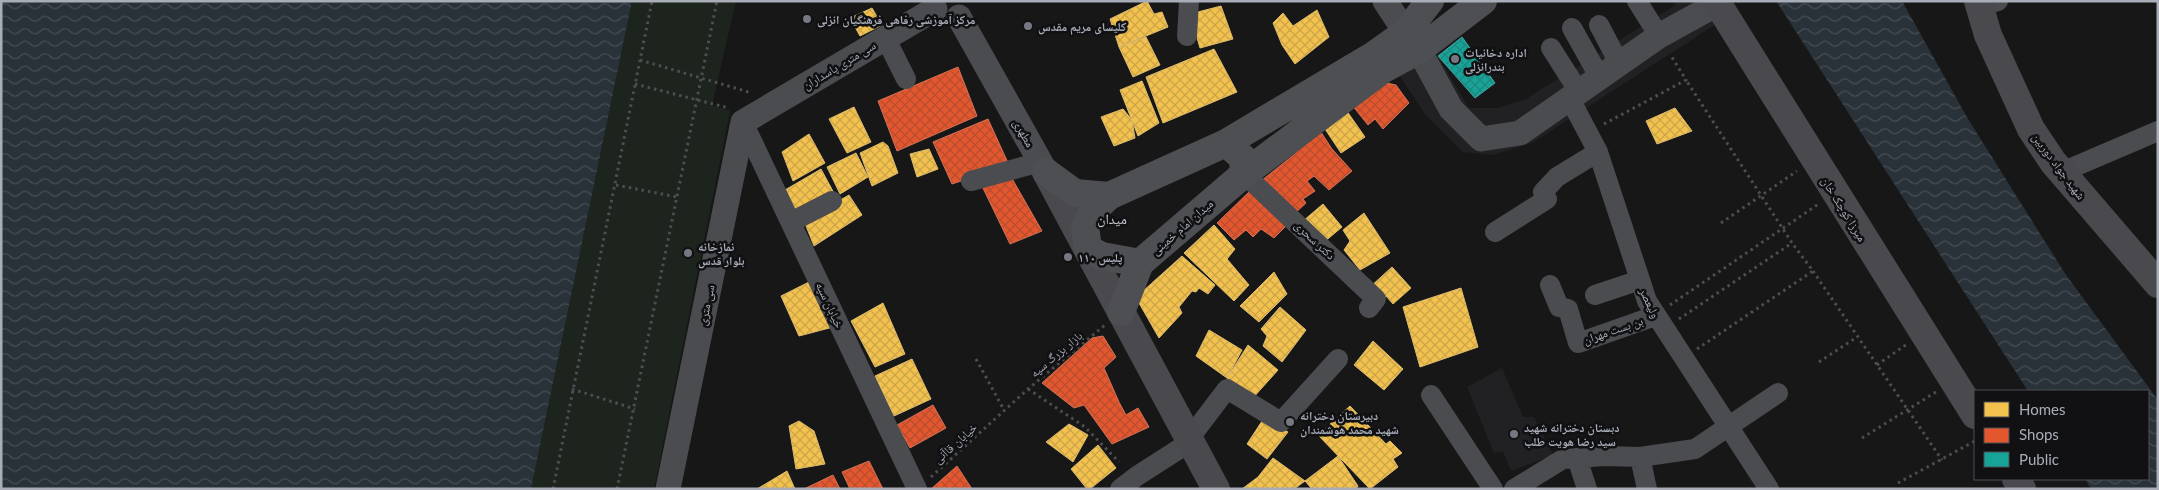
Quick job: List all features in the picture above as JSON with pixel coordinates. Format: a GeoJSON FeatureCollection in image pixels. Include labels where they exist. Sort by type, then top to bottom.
{"type":"FeatureCollection","features":[{"type":"Feature","properties":{"kind":"main road"},"geometry":{"type":"LineString","coordinates":[[1414,44],[1430,1]]}},
{"type":"Feature","properties":{"kind":"main road"},"geometry":{"type":"LineString","coordinates":[[1088,249],[1085,226],[1093,211],[1109,196],[1226,143],[1374,55],[1414,44],[1483,1]]}},
{"type":"Feature","properties":{"kind":"main road","name":"میرزا کوچک خان"},"geometry":{"type":"LineString","coordinates":[[1717,2],[1834,193],[1974,413]]}},
{"type":"Feature","properties":{"kind":"main road","name":"شهید جواد دوربین"},"geometry":{"type":"LineString","coordinates":[[1985,3],[1988,35],[2031,129],[2062,172],[2158,284]]}},
{"type":"Feature","properties":{"kind":"main road","name":"میدان امام خمینی"},"geometry":{"type":"LineString","coordinates":[[1088,249],[1102,256],[1140,263],[1244,174],[1414,44]]}},
{"type":"Feature","properties":{"kind":"main road"},"geometry":{"type":"LineString","coordinates":[[1226,143],[1243,158],[1244,174]]}},
{"type":"Feature","properties":{"kind":"main road"},"geometry":{"type":"LineString","coordinates":[[1043,167],[1075,193],[1109,196]]}},
{"type":"Feature","properties":{"kind":"main road","name":"مطهری"},"geometry":{"type":"LineString","coordinates":[[1043,167],[1121,312]]}},
{"type":"Feature","properties":{"kind":"main road"},"geometry":{"type":"LineString","coordinates":[[1140,263],[1130,284],[1121,312],[1216,489]]}},
{"type":"Feature","properties":{"kind":"street"},"geometry":{"type":"LineString","coordinates":[[1187,36],[1189,1]]}},
{"type":"Feature","properties":{"kind":"street"},"geometry":{"type":"LineString","coordinates":[[1385,1],[1414,44],[1450,109],[1481,139],[1520,133],[1659,36],[1717,2]]}},
{"type":"Feature","properties":{"kind":"street"},"geometry":{"type":"LineString","coordinates":[[1636,1],[1659,36]]}},
{"type":"Feature","properties":{"kind":"street"},"geometry":{"type":"LineString","coordinates":[[935,5],[945,19],[962,9]]}},
{"type":"Feature","properties":{"kind":"street","name":"سی متری پاسداران"},"geometry":{"type":"LineString","coordinates":[[750,118],[935,5]]}},
{"type":"Feature","properties":{"kind":"street","name":"مطهری"},"geometry":{"type":"LineString","coordinates":[[962,9],[1043,167]]}},
{"type":"Feature","properties":{"kind":"street"},"geometry":{"type":"LineString","coordinates":[[1599,26],[1609,70]]}},
{"type":"Feature","properties":{"kind":"street"},"geometry":{"type":"LineString","coordinates":[[1572,28],[1609,70]]}},
{"type":"Feature","properties":{"kind":"street"},"geometry":{"type":"LineString","coordinates":[[885,37],[906,79]]}},
{"type":"Feature","properties":{"kind":"street","name":"ولیعصر"},"geometry":{"type":"LineString","coordinates":[[1551,48],[1575,95],[1598,152],[1640,280],[1659,323],[1769,489]]}},
{"type":"Feature","properties":{"kind":"street","name":"خیابان سپه"},"geometry":{"type":"LineString","coordinates":[[750,118],[791,222],[921,485]]}},
{"type":"Feature","properties":{"kind":"street","name":"سی متری"},"geometry":{"type":"LineString","coordinates":[[668,489],[750,118]]}},
{"type":"Feature","properties":{"kind":"street"},"geometry":{"type":"LineString","coordinates":[[2062,172],[2158,131]]}},
{"type":"Feature","properties":{"kind":"street"},"geometry":{"type":"LineString","coordinates":[[1495,232],[1547,199],[1543,192],[1557,177],[1598,152]]}},
{"type":"Feature","properties":{"kind":"street"},"geometry":{"type":"LineString","coordinates":[[971,181],[1043,167]]}},
{"type":"Feature","properties":{"kind":"street","name":"دکتر سحری"},"geometry":{"type":"LineString","coordinates":[[1244,174],[1376,299],[1369,308]]}},
{"type":"Feature","properties":{"kind":"street"},"geometry":{"type":"LineString","coordinates":[[791,222],[832,201]]}},
{"type":"Feature","properties":{"kind":"street"},"geometry":{"type":"LineString","coordinates":[[1595,295],[1640,280]]}},
{"type":"Feature","properties":{"kind":"street","name":"بن بست مهران"},"geometry":{"type":"LineString","coordinates":[[1550,285],[1559,307],[1568,309],[1578,343],[1659,323]]}},
{"type":"Feature","properties":{"kind":"street"},"geometry":{"type":"LineString","coordinates":[[1120,489],[1190,440],[1227,389],[1281,422],[1338,359]]}},
{"type":"Feature","properties":{"kind":"street"},"geometry":{"type":"LineString","coordinates":[[1514,489],[1563,459],[1640,456],[1695,449],[1778,393]]}},
{"type":"Feature","properties":{"kind":"street"},"geometry":{"type":"LineString","coordinates":[[1431,395],[1493,489]]}},
{"type":"Feature","properties":{"kind":"street"},"geometry":{"type":"LineString","coordinates":[[1640,456],[1647,489]]}},
{"type":"Feature","properties":{"kind":"street"},"geometry":{"type":"LineString","coordinates":[[1577,458],[1587,489]]}},
{"type":"Feature","properties":{"kind":"path"},"geometry":{"type":"LineString","coordinates":[[553,489],[652,1]]}},
{"type":"Feature","properties":{"kind":"path"},"geometry":{"type":"LineString","coordinates":[[618,489],[717,1]]}},
{"type":"Feature","properties":{"kind":"path"},"geometry":{"type":"LineString","coordinates":[[1659,36],[1792,243],[1942,460]]}},
{"type":"Feature","properties":{"kind":"path"},"geometry":{"type":"LineString","coordinates":[[640,60],[778,101]]}},
{"type":"Feature","properties":{"kind":"path"},"geometry":{"type":"LineString","coordinates":[[1589,132],[1686,80]]}},
{"type":"Feature","properties":{"kind":"path"},"geometry":{"type":"LineString","coordinates":[[635,84],[750,118]]}},
{"type":"Feature","properties":{"kind":"path"},"geometry":{"type":"LineString","coordinates":[[1721,223],[1814,160]]}},
{"type":"Feature","properties":{"kind":"path"},"geometry":{"type":"LineString","coordinates":[[616,185],[677,196]]}},
{"type":"Feature","properties":{"kind":"path"},"geometry":{"type":"LineString","coordinates":[[1659,323],[1782,228],[1834,193]]}},
{"type":"Feature","properties":{"kind":"path"},"geometry":{"type":"LineString","coordinates":[[1659,323],[1792,243]]}},
{"type":"Feature","properties":{"kind":"path"},"geometry":{"type":"LineString","coordinates":[[1683,359],[1812,271]]}},
{"type":"Feature","properties":{"kind":"path","name":"بازار بزرگ سپه"},"geometry":{"type":"LineString","coordinates":[[1004,410],[1121,312]]}},
{"type":"Feature","properties":{"kind":"path"},"geometry":{"type":"LineString","coordinates":[[1877,365],[1923,333]]}},
{"type":"Feature","properties":{"kind":"path"},"geometry":{"type":"LineString","coordinates":[[1819,362],[1857,337]]}},
{"type":"Feature","properties":{"kind":"path"},"geometry":{"type":"LineString","coordinates":[[976,359],[1004,410]]}},
{"type":"Feature","properties":{"kind":"path"},"geometry":{"type":"LineString","coordinates":[[1862,438],[1954,382]]}},
{"type":"Feature","properties":{"kind":"path"},"geometry":{"type":"LineString","coordinates":[[572,389],[635,409]]}},
{"type":"Feature","properties":{"kind":"path"},"geometry":{"type":"LineString","coordinates":[[1028,389],[1085,427],[1119,462]]}},
{"type":"Feature","properties":{"kind":"path","name":"خیابان قاآنی"},"geometry":{"type":"LineString","coordinates":[[921,485],[1004,410]]}},
{"type":"Feature","properties":{"kind":"path"},"geometry":{"type":"LineString","coordinates":[[1898,483],[1974,442]]}},
{"type":"Feature","properties":{"kind":"shaded area"},"geometry":{"type":"Polygon","coordinates":[[[632,1],[736,1],[712,105],[730,111],[654,489],[531,489],[632,1]]]}},
{"type":"Feature","properties":{"kind":"shaded area"},"geometry":{"type":"Polygon","coordinates":[[[1676,1],[1713,1],[1724,19],[1532,143],[1493,155],[1463,152],[1425,114],[1395,69],[1438,56],[1469,108],[1498,108],[1526,99],[1674,6],[1676,1]]]}},
{"type":"Feature","properties":{"kind":"shaded area","name":"دبستان دخترانه شهید سید رضا هویت طلب"},"geometry":{"type":"Polygon","coordinates":[[[1502,368],[1523,417],[1534,417],[1553,455],[1511,471],[1503,451],[1494,453],[1467,387],[1502,368]]]}},
{"type":"Feature","properties":{"kind":"water"},"geometry":{"type":"Polygon","coordinates":[[[1,1],[632,1],[531,489],[1,489],[1,1]]]}},
{"type":"Feature","properties":{"kind":"water"},"geometry":{"type":"Polygon","coordinates":[[[1776,1],[1902,1],[1968,119],[2066,275],[2158,400],[2158,489],[2091,489],[2086,480],[2149,480],[2149,390],[2027,390],[1776,1]]]}},
{"type":"Feature","properties":{"kind":"building: Homes"},"geometry":{"type":"Polygon","coordinates":[[[1147,1],[1154,14],[1162,12],[1168,27],[1119,47],[1110,19],[1147,1]]]}},
{"type":"Feature","properties":{"kind":"building: Homes"},"geometry":{"type":"Polygon","coordinates":[[[1221,6],[1233,39],[1200,48],[1190,14],[1221,6]]]}},
{"type":"Feature","properties":{"kind":"building: Homes"},"geometry":{"type":"Polygon","coordinates":[[[872,8],[882,25],[860,36],[850,18],[872,8]]]}},
{"type":"Feature","properties":{"kind":"building: Homes"},"geometry":{"type":"Polygon","coordinates":[[[1317,10],[1329,37],[1295,64],[1282,45],[1273,23],[1283,13],[1293,26],[1317,10]]]}},
{"type":"Feature","properties":{"kind":"building: Homes"},"geometry":{"type":"Polygon","coordinates":[[[1146,37],[1160,65],[1133,77],[1119,47],[1146,37]]]}},
{"type":"Feature","properties":{"kind":"building: Homes"},"geometry":{"type":"Polygon","coordinates":[[[1214,49],[1237,92],[1163,123],[1146,77],[1214,49]]]}},
{"type":"Feature","properties":{"kind":"building: Homes"},"geometry":{"type":"Polygon","coordinates":[[[1142,81],[1159,123],[1138,136],[1120,90],[1142,81]]]}},
{"type":"Feature","properties":{"kind":"building: Homes"},"geometry":{"type":"Polygon","coordinates":[[[854,107],[871,142],[847,153],[829,119],[854,107]]]}},
{"type":"Feature","properties":{"kind":"building: Homes"},"geometry":{"type":"Polygon","coordinates":[[[1344,107],[1365,137],[1341,153],[1321,123],[1344,107]]]}},
{"type":"Feature","properties":{"kind":"building: Homes"},"geometry":{"type":"Polygon","coordinates":[[[1675,108],[1692,131],[1657,144],[1646,121],[1675,108]]]}},
{"type":"Feature","properties":{"kind":"building: Homes"},"geometry":{"type":"Polygon","coordinates":[[[1123,109],[1132,120],[1135,138],[1114,146],[1101,117],[1123,109]]]}},
{"type":"Feature","properties":{"kind":"building: Homes"},"geometry":{"type":"Polygon","coordinates":[[[809,134],[825,163],[793,181],[782,152],[809,134]]]}},
{"type":"Feature","properties":{"kind":"building: Homes"},"geometry":{"type":"Polygon","coordinates":[[[883,142],[888,146],[898,173],[872,186],[860,153],[883,142]]]}},
{"type":"Feature","properties":{"kind":"building: Homes"},"geometry":{"type":"Polygon","coordinates":[[[929,149],[938,169],[917,177],[910,154],[929,149]]]}},
{"type":"Feature","properties":{"kind":"building: Homes"},"geometry":{"type":"Polygon","coordinates":[[[856,153],[868,177],[840,194],[827,167],[856,153]]]}},
{"type":"Feature","properties":{"kind":"building: Homes"},"geometry":{"type":"Polygon","coordinates":[[[821,169],[835,195],[796,213],[785,190],[821,169]]]}},
{"type":"Feature","properties":{"kind":"building: Homes"},"geometry":{"type":"Polygon","coordinates":[[[849,195],[862,215],[814,246],[804,221],[849,195]]]}},
{"type":"Feature","properties":{"kind":"building: Homes"},"geometry":{"type":"Polygon","coordinates":[[[1323,204],[1342,227],[1323,243],[1303,221],[1323,204]]]}},
{"type":"Feature","properties":{"kind":"building: Homes"},"geometry":{"type":"Polygon","coordinates":[[[1364,213],[1390,253],[1360,270],[1344,250],[1350,241],[1343,230],[1364,213]]]}},
{"type":"Feature","properties":{"kind":"building: Homes"},"geometry":{"type":"Polygon","coordinates":[[[1214,225],[1235,249],[1227,259],[1249,285],[1234,301],[1184,253],[1214,225]]]}},
{"type":"Feature","properties":{"kind":"building: Homes"},"geometry":{"type":"Polygon","coordinates":[[[1182,256],[1215,285],[1208,294],[1199,288],[1196,292],[1192,291],[1179,307],[1182,313],[1159,338],[1139,303],[1142,292],[1182,256]]]}},
{"type":"Feature","properties":{"kind":"building: Homes"},"geometry":{"type":"Polygon","coordinates":[[[1392,267],[1411,288],[1393,304],[1386,296],[1381,301],[1369,288],[1392,267]]]}},
{"type":"Feature","properties":{"kind":"building: Homes"},"geometry":{"type":"Polygon","coordinates":[[[1274,272],[1287,294],[1259,322],[1240,306],[1274,272]]]}},
{"type":"Feature","properties":{"kind":"building: Homes"},"geometry":{"type":"Polygon","coordinates":[[[813,280],[837,326],[799,336],[781,296],[813,280]]]}},
{"type":"Feature","properties":{"kind":"building: Homes"},"geometry":{"type":"Polygon","coordinates":[[[1461,288],[1478,347],[1420,367],[1403,307],[1461,288]]]}},
{"type":"Feature","properties":{"kind":"building: Homes"},"geometry":{"type":"Polygon","coordinates":[[[883,303],[905,354],[875,367],[851,321],[883,303]]]}},
{"type":"Feature","properties":{"kind":"building: Homes"},"geometry":{"type":"Polygon","coordinates":[[[1280,307],[1306,330],[1282,362],[1263,346],[1267,336],[1261,329],[1280,307]]]}},
{"type":"Feature","properties":{"kind":"building: Homes"},"geometry":{"type":"Polygon","coordinates":[[[1209,330],[1242,350],[1227,378],[1196,356],[1209,330]]]}},
{"type":"Feature","properties":{"kind":"building: Homes"},"geometry":{"type":"Polygon","coordinates":[[[1373,341],[1403,369],[1384,390],[1354,365],[1373,341]]]}},
{"type":"Feature","properties":{"kind":"building: Homes"},"geometry":{"type":"Polygon","coordinates":[[[1248,345],[1278,370],[1252,399],[1227,378],[1248,345]]]}},
{"type":"Feature","properties":{"kind":"building: Homes"},"geometry":{"type":"Polygon","coordinates":[[[912,359],[931,399],[894,416],[875,376],[912,359]]]}},
{"type":"Feature","properties":{"kind":"building: Homes"},"geometry":{"type":"Polygon","coordinates":[[[1350,406],[1386,444],[1390,441],[1402,453],[1393,459],[1398,467],[1370,489],[1318,435],[1350,406]]]}},
{"type":"Feature","properties":{"kind":"building: Homes"},"geometry":{"type":"Polygon","coordinates":[[[1264,418],[1288,432],[1267,459],[1247,444],[1264,418]]]}},
{"type":"Feature","properties":{"kind":"building: Homes"},"geometry":{"type":"Polygon","coordinates":[[[799,421],[814,431],[825,464],[796,469],[789,426],[799,421]]]}},
{"type":"Feature","properties":{"kind":"building: Homes"},"geometry":{"type":"Polygon","coordinates":[[[1069,424],[1088,435],[1073,462],[1046,442],[1069,424]]]}},
{"type":"Feature","properties":{"kind":"building: Homes"},"geometry":{"type":"Polygon","coordinates":[[[1098,445],[1116,468],[1090,489],[1087,489],[1071,469],[1098,445]]]}},
{"type":"Feature","properties":{"kind":"building: Homes"},"geometry":{"type":"Polygon","coordinates":[[[1338,456],[1358,486],[1356,489],[1312,489],[1305,481],[1338,456]]]}},
{"type":"Feature","properties":{"kind":"building: Homes"},"geometry":{"type":"Polygon","coordinates":[[[1273,458],[1305,481],[1294,489],[1242,489],[1258,477],[1273,458]]]}},
{"type":"Feature","properties":{"kind":"building: Homes"},"geometry":{"type":"Polygon","coordinates":[[[787,471],[795,489],[757,489],[787,471]]]}},
{"type":"Feature","properties":{"kind":"building: Shops"},"geometry":{"type":"Polygon","coordinates":[[[958,67],[977,116],[897,151],[878,101],[958,67]]]}},
{"type":"Feature","properties":{"kind":"building: Shops"},"geometry":{"type":"Polygon","coordinates":[[[1373,80],[1396,85],[1409,103],[1383,129],[1375,119],[1368,125],[1348,100],[1373,80]]]}},
{"type":"Feature","properties":{"kind":"building: Shops"},"geometry":{"type":"Polygon","coordinates":[[[988,119],[1009,165],[952,184],[933,142],[988,119]]]}},
{"type":"Feature","properties":{"kind":"building: Shops"},"geometry":{"type":"Polygon","coordinates":[[[1319,129],[1332,149],[1352,171],[1329,190],[1314,176],[1307,181],[1315,191],[1303,199],[1306,203],[1294,214],[1261,181],[1296,153],[1298,147],[1319,129]]]}},
{"type":"Feature","properties":{"kind":"building: Shops"},"geometry":{"type":"Polygon","coordinates":[[[1010,175],[1042,231],[1010,244],[981,184],[1010,175]]]}},
{"type":"Feature","properties":{"kind":"building: Shops"},"geometry":{"type":"Polygon","coordinates":[[[1252,189],[1289,223],[1274,238],[1261,229],[1253,237],[1246,230],[1234,240],[1217,223],[1252,189]]]}},
{"type":"Feature","properties":{"kind":"building: Shops"},"geometry":{"type":"Polygon","coordinates":[[[1103,336],[1116,357],[1104,368],[1119,402],[1126,415],[1138,408],[1149,427],[1112,444],[1084,405],[1074,408],[1042,383],[1092,338],[1103,336]]]}},
{"type":"Feature","properties":{"kind":"building: Shops"},"geometry":{"type":"Polygon","coordinates":[[[933,405],[946,428],[910,448],[897,425],[933,405]]]}},
{"type":"Feature","properties":{"kind":"building: Shops"},"geometry":{"type":"Polygon","coordinates":[[[869,461],[883,489],[850,489],[842,472],[869,461]]]}},
{"type":"Feature","properties":{"kind":"building: Shops"},"geometry":{"type":"Polygon","coordinates":[[[957,466],[972,489],[931,489],[957,466]]]}},
{"type":"Feature","properties":{"kind":"building: Shops"},"geometry":{"type":"Polygon","coordinates":[[[833,475],[840,489],[804,489],[833,475]]]}},
{"type":"Feature","properties":{"kind":"building: Public"},"geometry":{"type":"Polygon","coordinates":[[[1462,37],[1495,83],[1475,98],[1438,56],[1462,37]]]}},
{"type":"Feature","properties":{"kind":"place","name":"مرکز آموزشی رفاهی فرهنگیان انزلی"},"geometry":{"type":"Point","coordinates":[807,19]}},
{"type":"Feature","properties":{"kind":"place","name":"کلیسای مریم مقدس"},"geometry":{"type":"Point","coordinates":[1028,26]}},
{"type":"Feature","properties":{"kind":"place","name":"اداره دخانیات بندرانزلی"},"geometry":{"type":"Point","coordinates":[1455,59]}},
{"type":"Feature","properties":{"kind":"place","name":"نمازخانه بلوار قدس"},"geometry":{"type":"Point","coordinates":[688,253]}},
{"type":"Feature","properties":{"kind":"place","name":"پلیس ۱۱۰"},"geometry":{"type":"Point","coordinates":[1068,257]}},
{"type":"Feature","properties":{"kind":"place","name":"دبیرستان دخترانه شهید محمد هوشمندان"},"geometry":{"type":"Point","coordinates":[1290,422]}},
{"type":"Feature","properties":{"kind":"place","name":"دبستان دخترانه شهید سید رضا هویت طلب"},"geometry":{"type":"Point","coordinates":[1514,434]}},
{"type":"Feature","properties":{"kind":"district","name":"میدان"},"geometry":{"type":"Point","coordinates":[1112,218]}}]}
